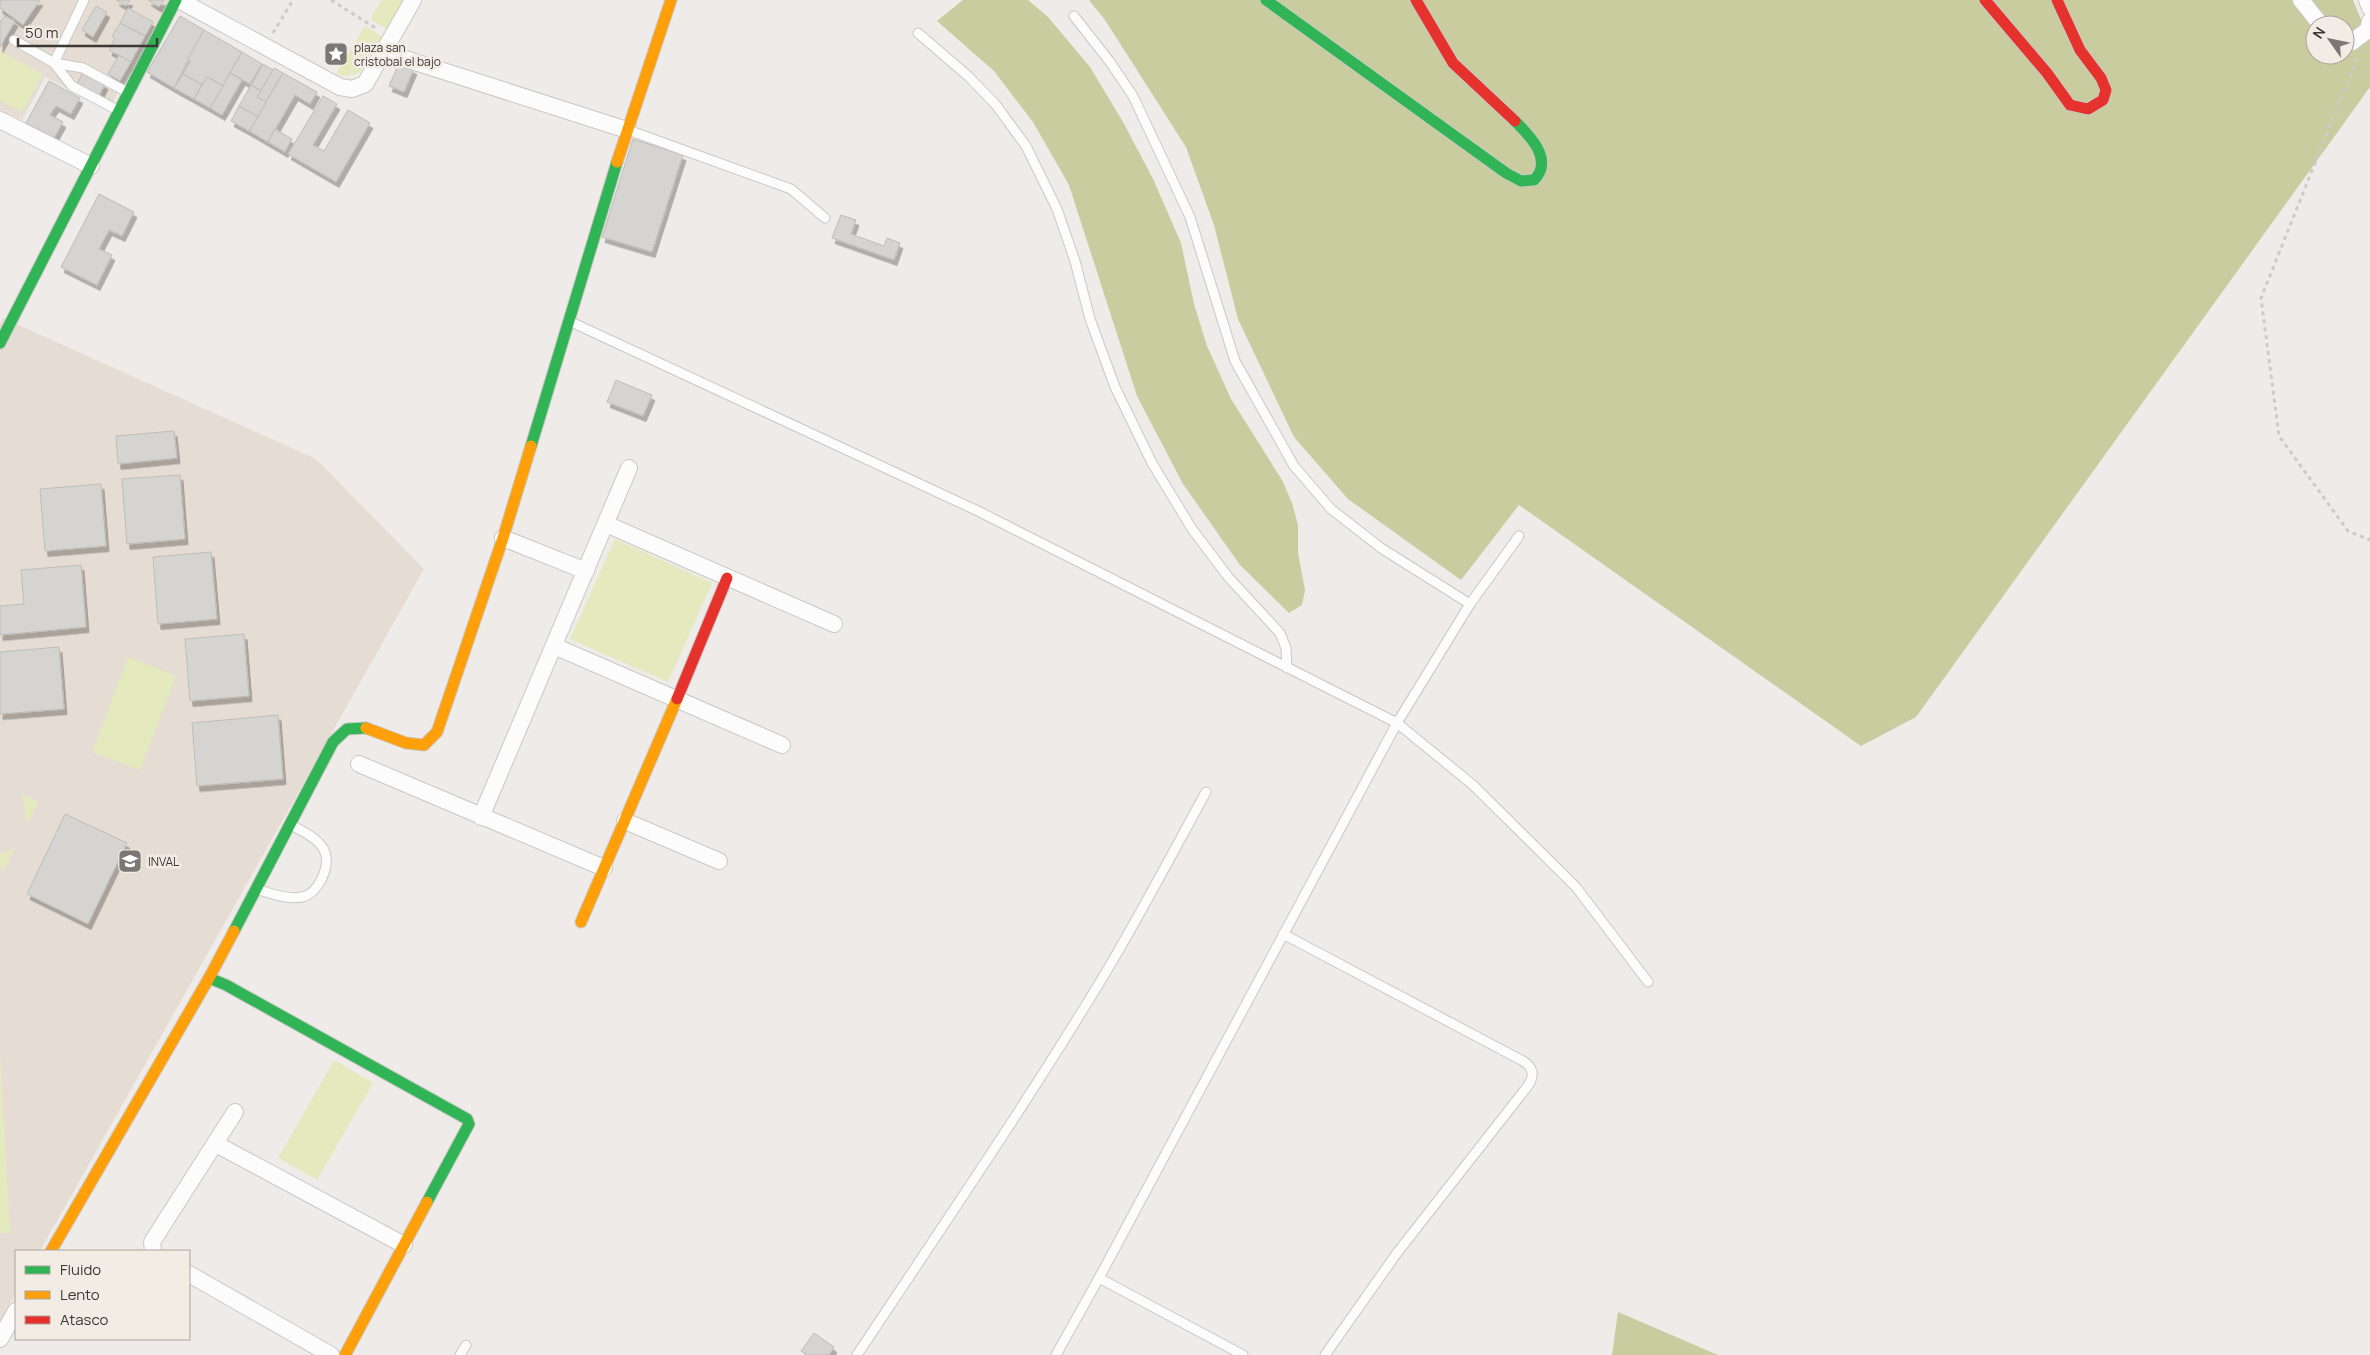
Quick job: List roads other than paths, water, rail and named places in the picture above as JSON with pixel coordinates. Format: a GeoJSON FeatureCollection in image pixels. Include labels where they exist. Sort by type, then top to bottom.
{"type":"FeatureCollection","features":[{"type":"Feature","properties":{"kind":"street"},"geometry":{"type":"LineString","coordinates":[[0,343],[128,92],[178,0],[340,87],[352,89],[365,84],[413,0]]}},
{"type":"Feature","properties":{"kind":"street"},"geometry":{"type":"LineString","coordinates":[[52,1250],[209,978],[333,742],[347,728],[367,728],[406,742],[424,745],[437,732],[503,538],[627,130],[671,0]]}},
{"type":"Feature","properties":{"kind":"street"},"geometry":{"type":"LineString","coordinates":[[1266,0],[1506,173],[1521,181],[1534,180],[1540,174],[1542,158],[1532,138],[1453,62],[1416,0]]}},
{"type":"Feature","properties":{"kind":"street"},"geometry":{"type":"LineString","coordinates":[[1985,0],[2047,73],[2070,105],[2088,109],[2103,100],[2106,90],[2101,78],[2080,50],[2057,0]]}},
{"type":"Feature","properties":{"kind":"street"},"geometry":{"type":"LineString","coordinates":[[2301,0],[2313,15]]}},
{"type":"Feature","properties":{"kind":"street"},"geometry":{"type":"LineString","coordinates":[[2367,0],[2370,8]]}},
{"type":"Feature","properties":{"kind":"street"},"geometry":{"type":"LineString","coordinates":[[2355,40],[2368,30],[2370,21]]}},
{"type":"Feature","properties":{"kind":"street"},"geometry":{"type":"LineString","coordinates":[[384,52],[627,130]]}},
{"type":"Feature","properties":{"kind":"street"},"geometry":{"type":"LineString","coordinates":[[0,120],[91,166]]}},
{"type":"Feature","properties":{"kind":"street"},"geometry":{"type":"LineString","coordinates":[[481,817],[629,468]]}},
{"type":"Feature","properties":{"kind":"street"},"geometry":{"type":"LineString","coordinates":[[606,524],[834,624]]}},
{"type":"Feature","properties":{"kind":"street"},"geometry":{"type":"LineString","coordinates":[[503,538],[586,571]]}},
{"type":"Feature","properties":{"kind":"street"},"geometry":{"type":"LineString","coordinates":[[581,922],[677,700],[727,578]]}},
{"type":"Feature","properties":{"kind":"street"},"geometry":{"type":"LineString","coordinates":[[554,646],[782,745]]}},
{"type":"Feature","properties":{"kind":"street"},"geometry":{"type":"LineString","coordinates":[[359,764],[604,868]]}},
{"type":"Feature","properties":{"kind":"street"},"geometry":{"type":"LineString","coordinates":[[625,821],[720,862]]}},
{"type":"Feature","properties":{"kind":"street"},"geometry":{"type":"LineString","coordinates":[[209,978],[226,985],[467,1119],[467,1128],[345,1355]]}},
{"type":"Feature","properties":{"kind":"street"},"geometry":{"type":"LineString","coordinates":[[152,1250],[152,1242],[235,1112]]}},
{"type":"Feature","properties":{"kind":"street"},"geometry":{"type":"LineString","coordinates":[[216,1144],[404,1245]]}},
{"type":"Feature","properties":{"kind":"street"},"geometry":{"type":"LineString","coordinates":[[190,1275],[331,1355]]}},
{"type":"Feature","properties":{"kind":"street"},"geometry":{"type":"LineString","coordinates":[[0,1339],[15,1313]]}},
{"type":"Feature","properties":{"kind":"lane"},"geometry":{"type":"LineString","coordinates":[[54,63],[84,0]]}},
{"type":"Feature","properties":{"kind":"lane"},"geometry":{"type":"LineString","coordinates":[[1074,16],[1110,62],[1133,96],[1190,216],[1235,361],[1294,466],[1338,515],[1381,548],[1470,604]]}},
{"type":"Feature","properties":{"kind":"lane"},"geometry":{"type":"LineString","coordinates":[[918,32],[968,76],[996,105],[1026,146],[1057,209],[1075,261],[1090,319],[1109,370],[1152,463],[1192,529],[1229,578],[1280,633],[1286,648],[1287,668]]}},
{"type":"Feature","properties":{"kind":"lane"},"geometry":{"type":"LineString","coordinates":[[14,40],[54,63],[83,68],[128,92]]}},
{"type":"Feature","properties":{"kind":"lane"},"geometry":{"type":"LineString","coordinates":[[54,63],[72,86],[119,111]]}},
{"type":"Feature","properties":{"kind":"lane"},"geometry":{"type":"LineString","coordinates":[[627,130],[790,190],[825,218]]}},
{"type":"Feature","properties":{"kind":"lane"},"geometry":{"type":"LineString","coordinates":[[569,321],[978,511],[1397,723],[1473,785],[1576,887],[1648,982]]}},
{"type":"Feature","properties":{"kind":"lane"},"geometry":{"type":"LineString","coordinates":[[1056,1355],[1397,723],[1470,604],[1519,536]]}},
{"type":"Feature","properties":{"kind":"lane"},"geometry":{"type":"LineString","coordinates":[[857,1355],[1014,1120],[1139,917],[1206,792]]}},
{"type":"Feature","properties":{"kind":"lane"},"geometry":{"type":"LineString","coordinates":[[256,889],[300,898],[311,894],[320,882],[325,868],[326,852],[318,842],[290,824]]}},
{"type":"Feature","properties":{"kind":"lane"},"geometry":{"type":"LineString","coordinates":[[1283,934],[1523,1061],[1532,1071],[1532,1079],[1527,1086],[1403,1246],[1325,1355]]}},
{"type":"Feature","properties":{"kind":"lane"},"geometry":{"type":"LineString","coordinates":[[1099,1278],[1243,1355]]}},
{"type":"Feature","properties":{"kind":"lane"},"geometry":{"type":"LineString","coordinates":[[460,1355],[466,1345]]}},
{"type":"Feature","properties":{"kind":"place","name":"plaza san cristobal el bajo"},"geometry":{"type":"Point","coordinates":[336,54]}},
{"type":"Feature","properties":{"kind":"place","name":"INVAL"},"geometry":{"type":"Point","coordinates":[130,861]}}]}
